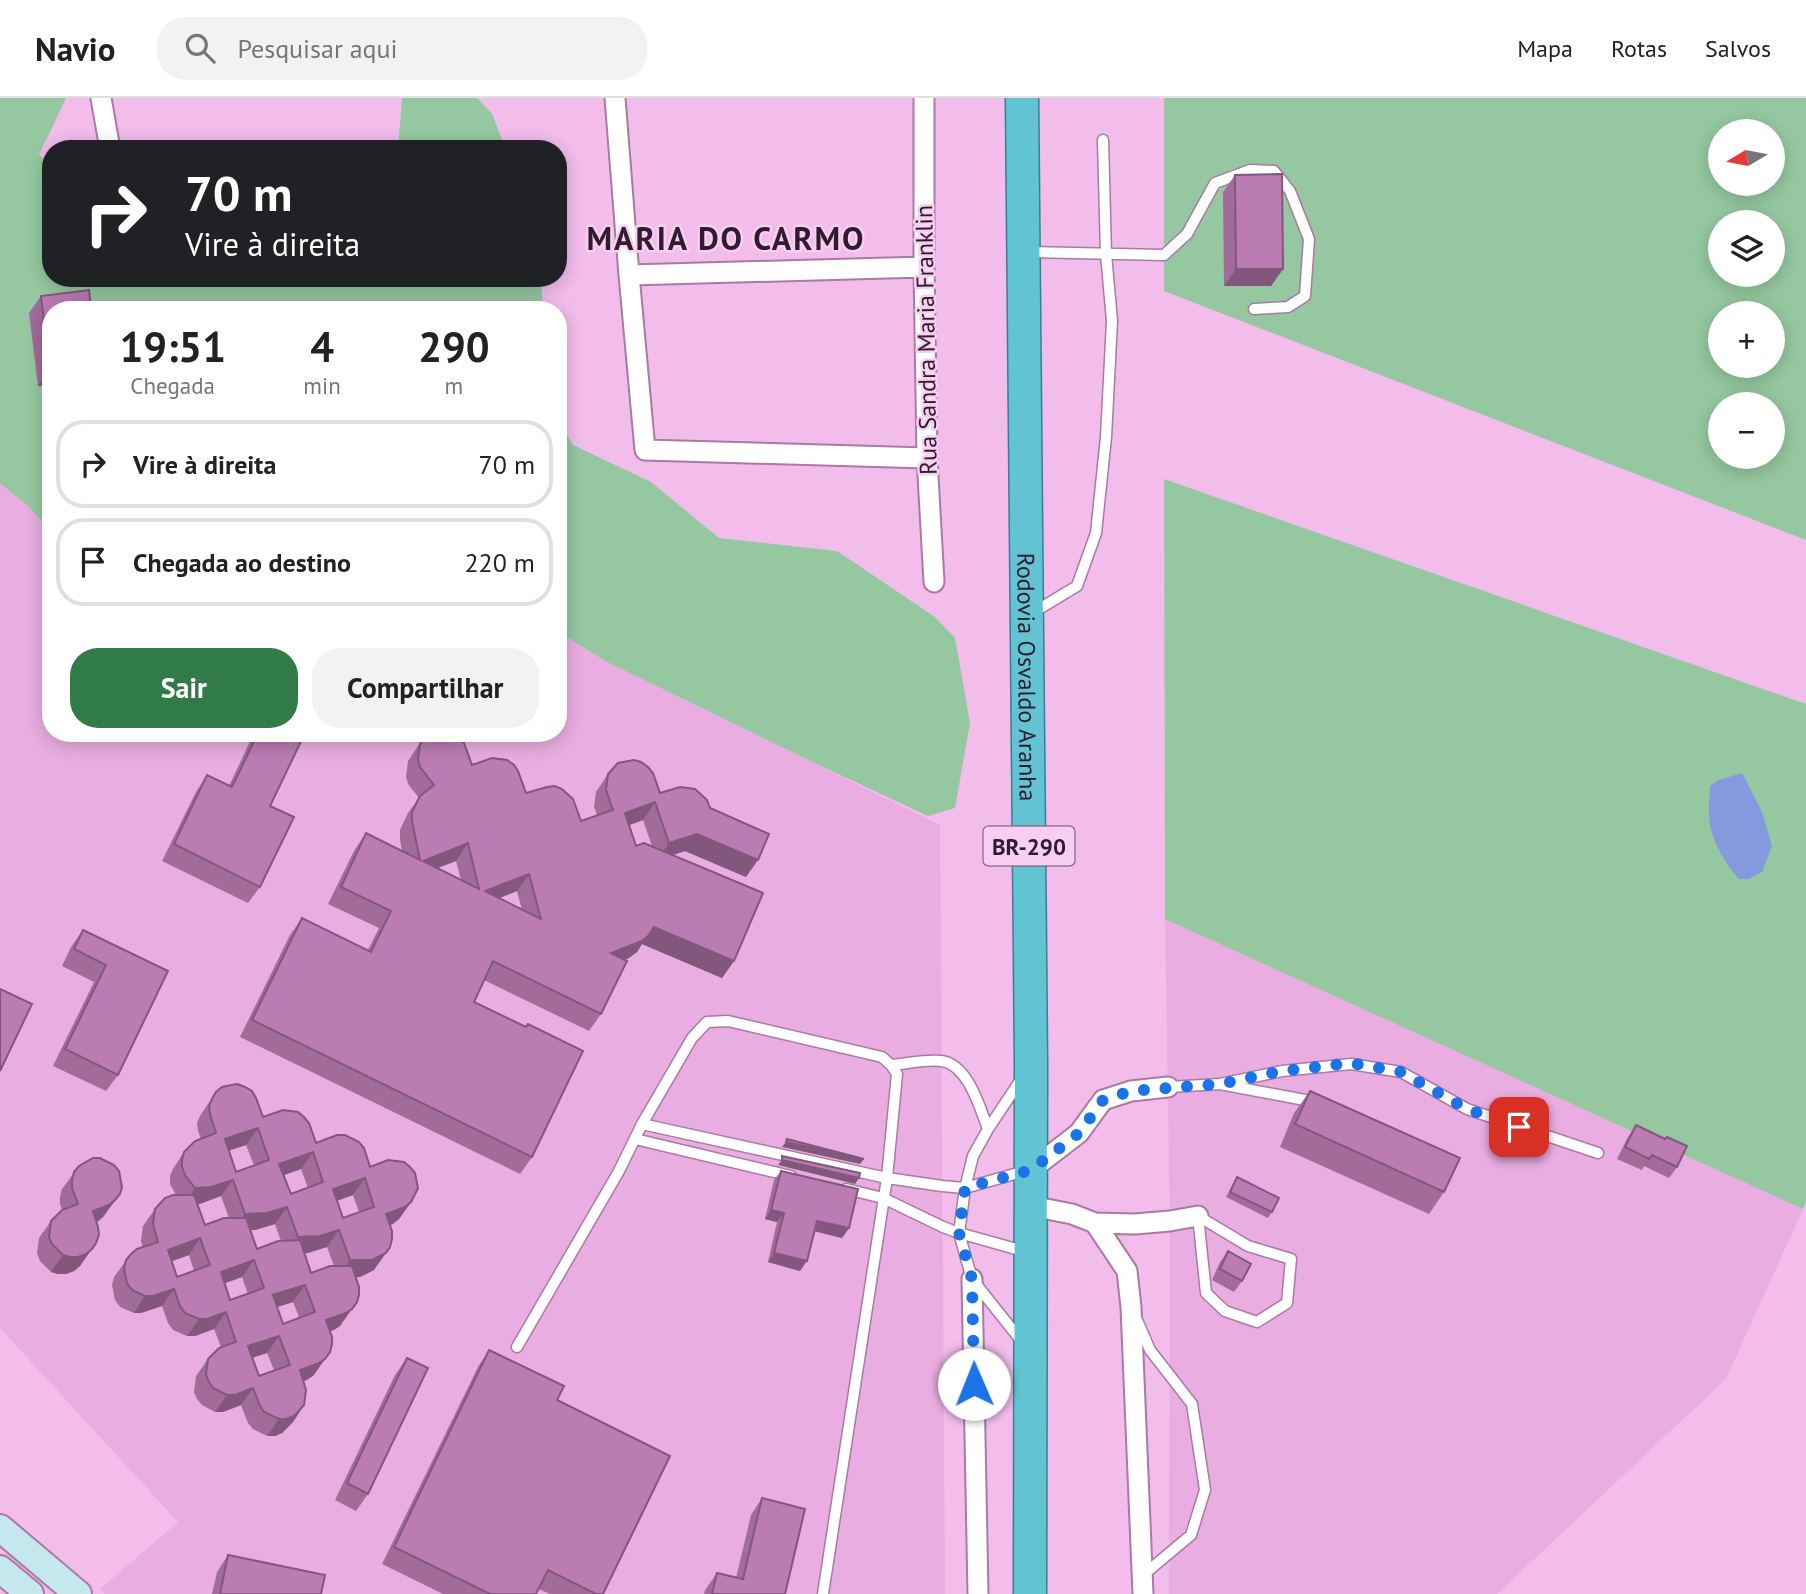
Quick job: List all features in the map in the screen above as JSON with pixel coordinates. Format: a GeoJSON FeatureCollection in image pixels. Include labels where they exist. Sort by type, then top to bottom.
{"type":"FeatureCollection","features":[{"type":"Feature","properties":{"kind":"highway","name":"Rodovia Osvaldo Aranha"},"geometry":{"type":"LineString","coordinates":[[1022,98],[1031,1063],[1030,1594]]}},
{"type":"Feature","properties":{"kind":"main road"},"geometry":{"type":"LineString","coordinates":[[0,1528],[78,1594]]}},
{"type":"Feature","properties":{"kind":"main road"},"geometry":{"type":"LineString","coordinates":[[0,1569],[30,1594]]}},
{"type":"Feature","properties":{"kind":"street"},"geometry":{"type":"LineString","coordinates":[[102,98],[109,140]]}},
{"type":"Feature","properties":{"kind":"street"},"geometry":{"type":"LineString","coordinates":[[615,98],[645,450],[927,458]]}},
{"type":"Feature","properties":{"kind":"street","name":"Rua Sandra Maria Franklin"},"geometry":{"type":"LineString","coordinates":[[924,98],[923,268],[927,458],[934,582]]}},
{"type":"Feature","properties":{"kind":"street"},"geometry":{"type":"LineString","coordinates":[[629,275],[923,268]]}},
{"type":"Feature","properties":{"kind":"street"},"geometry":{"type":"LineString","coordinates":[[1031,1170],[1079,1133],[1103,1100],[1131,1091],[1168,1087]]}},
{"type":"Feature","properties":{"kind":"street"},"geometry":{"type":"LineString","coordinates":[[1031,1206],[1072,1214],[1095,1223],[1135,1224],[1198,1216]]}},
{"type":"Feature","properties":{"kind":"street"},"geometry":{"type":"LineString","coordinates":[[1095,1223],[1127,1271],[1131,1307],[1142,1585]]}},
{"type":"Feature","properties":{"kind":"street"},"geometry":{"type":"LineString","coordinates":[[972,1279],[978,1594]]}},
{"type":"Feature","properties":{"kind":"lane"},"geometry":{"type":"LineString","coordinates":[[1027,615],[1077,586],[1096,533],[1107,437],[1112,321],[1106,254],[1103,140]]}},
{"type":"Feature","properties":{"kind":"lane"},"geometry":{"type":"LineString","coordinates":[[1024,252],[1164,255],[1187,234],[1215,183],[1250,170],[1274,171],[1290,191],[1309,239],[1305,296],[1288,307],[1254,309]]}},
{"type":"Feature","properties":{"kind":"lane"},"geometry":{"type":"LineString","coordinates":[[517,1347],[692,1038],[707,1022],[727,1021],[882,1058],[891,1065],[897,1074],[887,1178],[823,1594]]}},
{"type":"Feature","properties":{"kind":"lane"},"geometry":{"type":"LineString","coordinates":[[891,1065],[940,1061],[953,1065],[974,1089],[988,1129]]}},
{"type":"Feature","properties":{"kind":"lane"},"geometry":{"type":"LineString","coordinates":[[1030,1352],[972,1279],[959,1233],[965,1188],[973,1156],[1031,1063]]}},
{"type":"Feature","properties":{"kind":"lane"},"geometry":{"type":"LineString","coordinates":[[1168,1087],[1220,1084],[1282,1071],[1351,1063],[1401,1072],[1467,1109],[1598,1153]]}},
{"type":"Feature","properties":{"kind":"lane"},"geometry":{"type":"LineString","coordinates":[[1220,1084],[1310,1101],[1321,1106]]}},
{"type":"Feature","properties":{"kind":"lane"},"geometry":{"type":"LineString","coordinates":[[642,1124],[887,1178],[942,1186],[965,1188],[1031,1170]]}},
{"type":"Feature","properties":{"kind":"lane"},"geometry":{"type":"LineString","coordinates":[[635,1139],[805,1180]]}},
{"type":"Feature","properties":{"kind":"lane"},"geometry":{"type":"LineString","coordinates":[[831,1186],[883,1198],[959,1233],[1030,1253]]}},
{"type":"Feature","properties":{"kind":"lane"},"geometry":{"type":"LineString","coordinates":[[1198,1216],[1248,1246],[1291,1259],[1287,1303],[1257,1322],[1225,1311],[1206,1293],[1198,1216]]}},
{"type":"Feature","properties":{"kind":"lane"},"geometry":{"type":"LineString","coordinates":[[1131,1307],[1150,1350],[1192,1404],[1205,1490],[1191,1535],[1142,1585]]}},
{"type":"Feature","properties":{"kind":"shaded area"},"geometry":{"type":"Polygon","coordinates":[[[0,483],[42,522],[42,742],[567,742],[567,637],[605,661],[940,825],[945,1594],[105,1594],[100,1589],[178,1522],[0,1328],[0,483]]]}},
{"type":"Feature","properties":{"kind":"shaded area"},"geometry":{"type":"Polygon","coordinates":[[[1165,919],[1803,1209],[1726,1379],[1497,1594],[1169,1594],[1170,1221],[1165,919]]]}},
{"type":"Feature","properties":{"kind":"green space"},"geometry":{"type":"Polygon","coordinates":[[[0,98],[66,98],[46,140],[42,140],[39,155],[42,158],[42,287],[541,287],[543,301],[42,301],[42,522],[0,483],[0,98]]]}},
{"type":"Feature","properties":{"kind":"green space"},"geometry":{"type":"Polygon","coordinates":[[[402,98],[477,98],[492,114],[502,140],[399,140],[402,98]]]}},
{"type":"Feature","properties":{"kind":"green space"},"geometry":{"type":"Polygon","coordinates":[[[1164,98],[1806,98],[1806,540],[1164,291],[1164,98]]]}},
{"type":"Feature","properties":{"kind":"green space"},"geometry":{"type":"Polygon","coordinates":[[[567,435],[573,445],[651,482],[719,538],[837,551],[935,617],[955,638],[970,723],[955,808],[928,816],[605,661],[567,637],[567,435]]]}},
{"type":"Feature","properties":{"kind":"green space"},"geometry":{"type":"Polygon","coordinates":[[[1164,479],[1806,704],[1806,1201],[1803,1209],[1165,919],[1164,479]]]}},
{"type":"Feature","properties":{"kind":"water"},"geometry":{"type":"Polygon","coordinates":[[[1742,773],[1762,812],[1772,846],[1762,872],[1749,879],[1739,879],[1723,857],[1712,831],[1709,811],[1710,786],[1719,780],[1742,773]]]}},
{"type":"Feature","properties":{"kind":"building"},"geometry":{"type":"Polygon","coordinates":[[[1282,174],[1283,269],[1236,269],[1235,175],[1282,174]]]}},
{"type":"Feature","properties":{"kind":"building"},"geometry":{"type":"Polygon","coordinates":[[[89,290],[90,301],[42,301],[42,304],[41,296],[89,290]]]}},
{"type":"Feature","properties":{"kind":"building"},"geometry":{"type":"Polygon","coordinates":[[[254,742],[301,742],[270,806],[294,817],[260,887],[174,844],[207,775],[232,787],[254,742]]]}},
{"type":"Feature","properties":{"kind":"building"},"geometry":{"type":"Polygon","coordinates":[[[463,742],[472,765],[492,758],[507,760],[518,771],[526,793],[555,786],[562,789],[573,799],[581,821],[613,810],[606,790],[608,774],[618,763],[634,760],[641,762],[653,773],[660,793],[680,787],[695,789],[707,800],[710,808],[769,834],[758,860],[697,834],[669,843],[655,802],[625,813],[636,846],[644,843],[763,893],[734,961],[654,927],[642,941],[611,953],[627,961],[601,1014],[493,961],[474,1002],[583,1051],[532,1157],[252,1020],[302,918],[371,952],[391,911],[341,887],[366,833],[420,860],[412,812],[420,796],[434,785],[420,767],[420,744],[463,742]],[[468,843],[423,861],[479,889],[468,843]],[[529,874],[485,891],[541,919],[529,874]]]}},
{"type":"Feature","properties":{"kind":"building"},"geometry":{"type":"Polygon","coordinates":[[[83,930],[168,971],[118,1075],[65,1049],[106,965],[74,949],[83,930]]]}},
{"type":"Feature","properties":{"kind":"building"},"geometry":{"type":"Polygon","coordinates":[[[0,989],[32,1004],[0,1071],[0,989]]]}},
{"type":"Feature","properties":{"kind":"building"},"geometry":{"type":"Polygon","coordinates":[[[237,1084],[252,1091],[263,1117],[283,1110],[298,1112],[309,1123],[316,1143],[337,1135],[345,1135],[359,1142],[364,1148],[370,1167],[388,1160],[404,1162],[410,1167],[415,1173],[418,1188],[411,1202],[405,1207],[386,1214],[392,1239],[386,1253],[372,1260],[350,1260],[339,1230],[320,1236],[298,1237],[287,1207],[267,1213],[245,1214],[233,1180],[211,1187],[195,1188],[185,1175],[182,1159],[184,1152],[195,1141],[216,1133],[209,1106],[216,1092],[222,1087],[237,1084]],[[258,1128],[225,1139],[236,1172],[269,1160],[258,1128]],[[313,1152],[279,1164],[291,1194],[323,1182],[313,1152]],[[365,1178],[333,1189],[343,1218],[374,1207],[365,1178]]]}},
{"type":"Feature","properties":{"kind":"building"},"geometry":{"type":"Polygon","coordinates":[[[1310,1091],[1460,1158],[1444,1192],[1295,1124],[1310,1091]]]}},
{"type":"Feature","properties":{"kind":"building"},"geometry":{"type":"Polygon","coordinates":[[[1636,1125],[1687,1146],[1677,1167],[1652,1155],[1649,1159],[1625,1147],[1636,1125]]]}},
{"type":"Feature","properties":{"kind":"building"},"geometry":{"type":"Polygon","coordinates":[[[787,1139],[864,1159],[786,1142],[787,1139]]]}},
{"type":"Feature","properties":{"kind":"building"},"geometry":{"type":"Polygon","coordinates":[[[782,1156],[860,1173],[859,1178],[782,1160],[782,1156]]]}},
{"type":"Feature","properties":{"kind":"building"},"geometry":{"type":"Polygon","coordinates":[[[93,1158],[100,1158],[114,1165],[119,1171],[122,1187],[120,1194],[109,1205],[93,1211],[99,1235],[92,1249],[78,1257],[70,1257],[63,1255],[52,1244],[49,1237],[51,1221],[62,1210],[78,1204],[72,1188],[74,1172],[93,1158]]]}},
{"type":"Feature","properties":{"kind":"building"},"geometry":{"type":"Polygon","coordinates":[[[781,1171],[858,1189],[849,1228],[817,1221],[807,1261],[774,1253],[784,1213],[771,1210],[781,1171]]]}},
{"type":"Feature","properties":{"kind":"building"},"geometry":{"type":"Polygon","coordinates":[[[1237,1177],[1279,1198],[1272,1212],[1230,1192],[1237,1177]]]}},
{"type":"Feature","properties":{"kind":"building"},"geometry":{"type":"Polygon","coordinates":[[[173,1195],[194,1195],[205,1225],[224,1218],[246,1218],[257,1249],[278,1241],[300,1240],[311,1273],[330,1266],[352,1266],[359,1287],[357,1302],[346,1313],[326,1320],[332,1337],[330,1352],[319,1363],[300,1370],[306,1390],[304,1405],[294,1416],[279,1419],[264,1412],[253,1388],[227,1395],[213,1388],[209,1382],[206,1375],[208,1359],[219,1348],[236,1342],[226,1312],[199,1319],[185,1313],[174,1289],[145,1296],[132,1290],[127,1283],[124,1268],[126,1260],[137,1249],[158,1242],[153,1224],[155,1209],[165,1198],[173,1195]],[[200,1238],[168,1250],[177,1277],[210,1265],[200,1238]],[[254,1260],[221,1272],[230,1300],[264,1288],[254,1260]],[[305,1285],[273,1295],[283,1324],[315,1312],[305,1285]],[[279,1336],[248,1346],[259,1376],[290,1365],[279,1336]]]}},
{"type":"Feature","properties":{"kind":"building"},"geometry":{"type":"Polygon","coordinates":[[[1228,1251],[1251,1264],[1242,1281],[1220,1269],[1228,1251]]]}},
{"type":"Feature","properties":{"kind":"building"},"geometry":{"type":"Polygon","coordinates":[[[489,1350],[564,1386],[557,1400],[670,1456],[603,1594],[596,1594],[548,1570],[536,1594],[490,1594],[394,1547],[489,1350]]]}},
{"type":"Feature","properties":{"kind":"building"},"geometry":{"type":"Polygon","coordinates":[[[407,1358],[428,1368],[368,1494],[347,1483],[407,1358]]]}},
{"type":"Feature","properties":{"kind":"building"},"geometry":{"type":"Polygon","coordinates":[[[762,1498],[805,1509],[785,1594],[712,1594],[717,1573],[743,1579],[762,1498]]]}},
{"type":"Feature","properties":{"kind":"building"},"geometry":{"type":"Polygon","coordinates":[[[228,1555],[325,1575],[321,1594],[220,1594],[228,1555]]]}},
{"type":"Feature","properties":{"kind":"district","name":"MARIA DO CARMO"},"geometry":{"type":"Point","coordinates":[726,238]}},
{"type":"Feature","properties":{"kind":"route"},"geometry":{"type":"LineString","coordinates":[[974,1384],[972,1279],[959,1233],[965,1188],[1031,1170],[1079,1133],[1103,1100],[1131,1091],[1220,1084],[1282,1071],[1351,1063],[1401,1072],[1467,1109],[1519,1127]]}}]}
